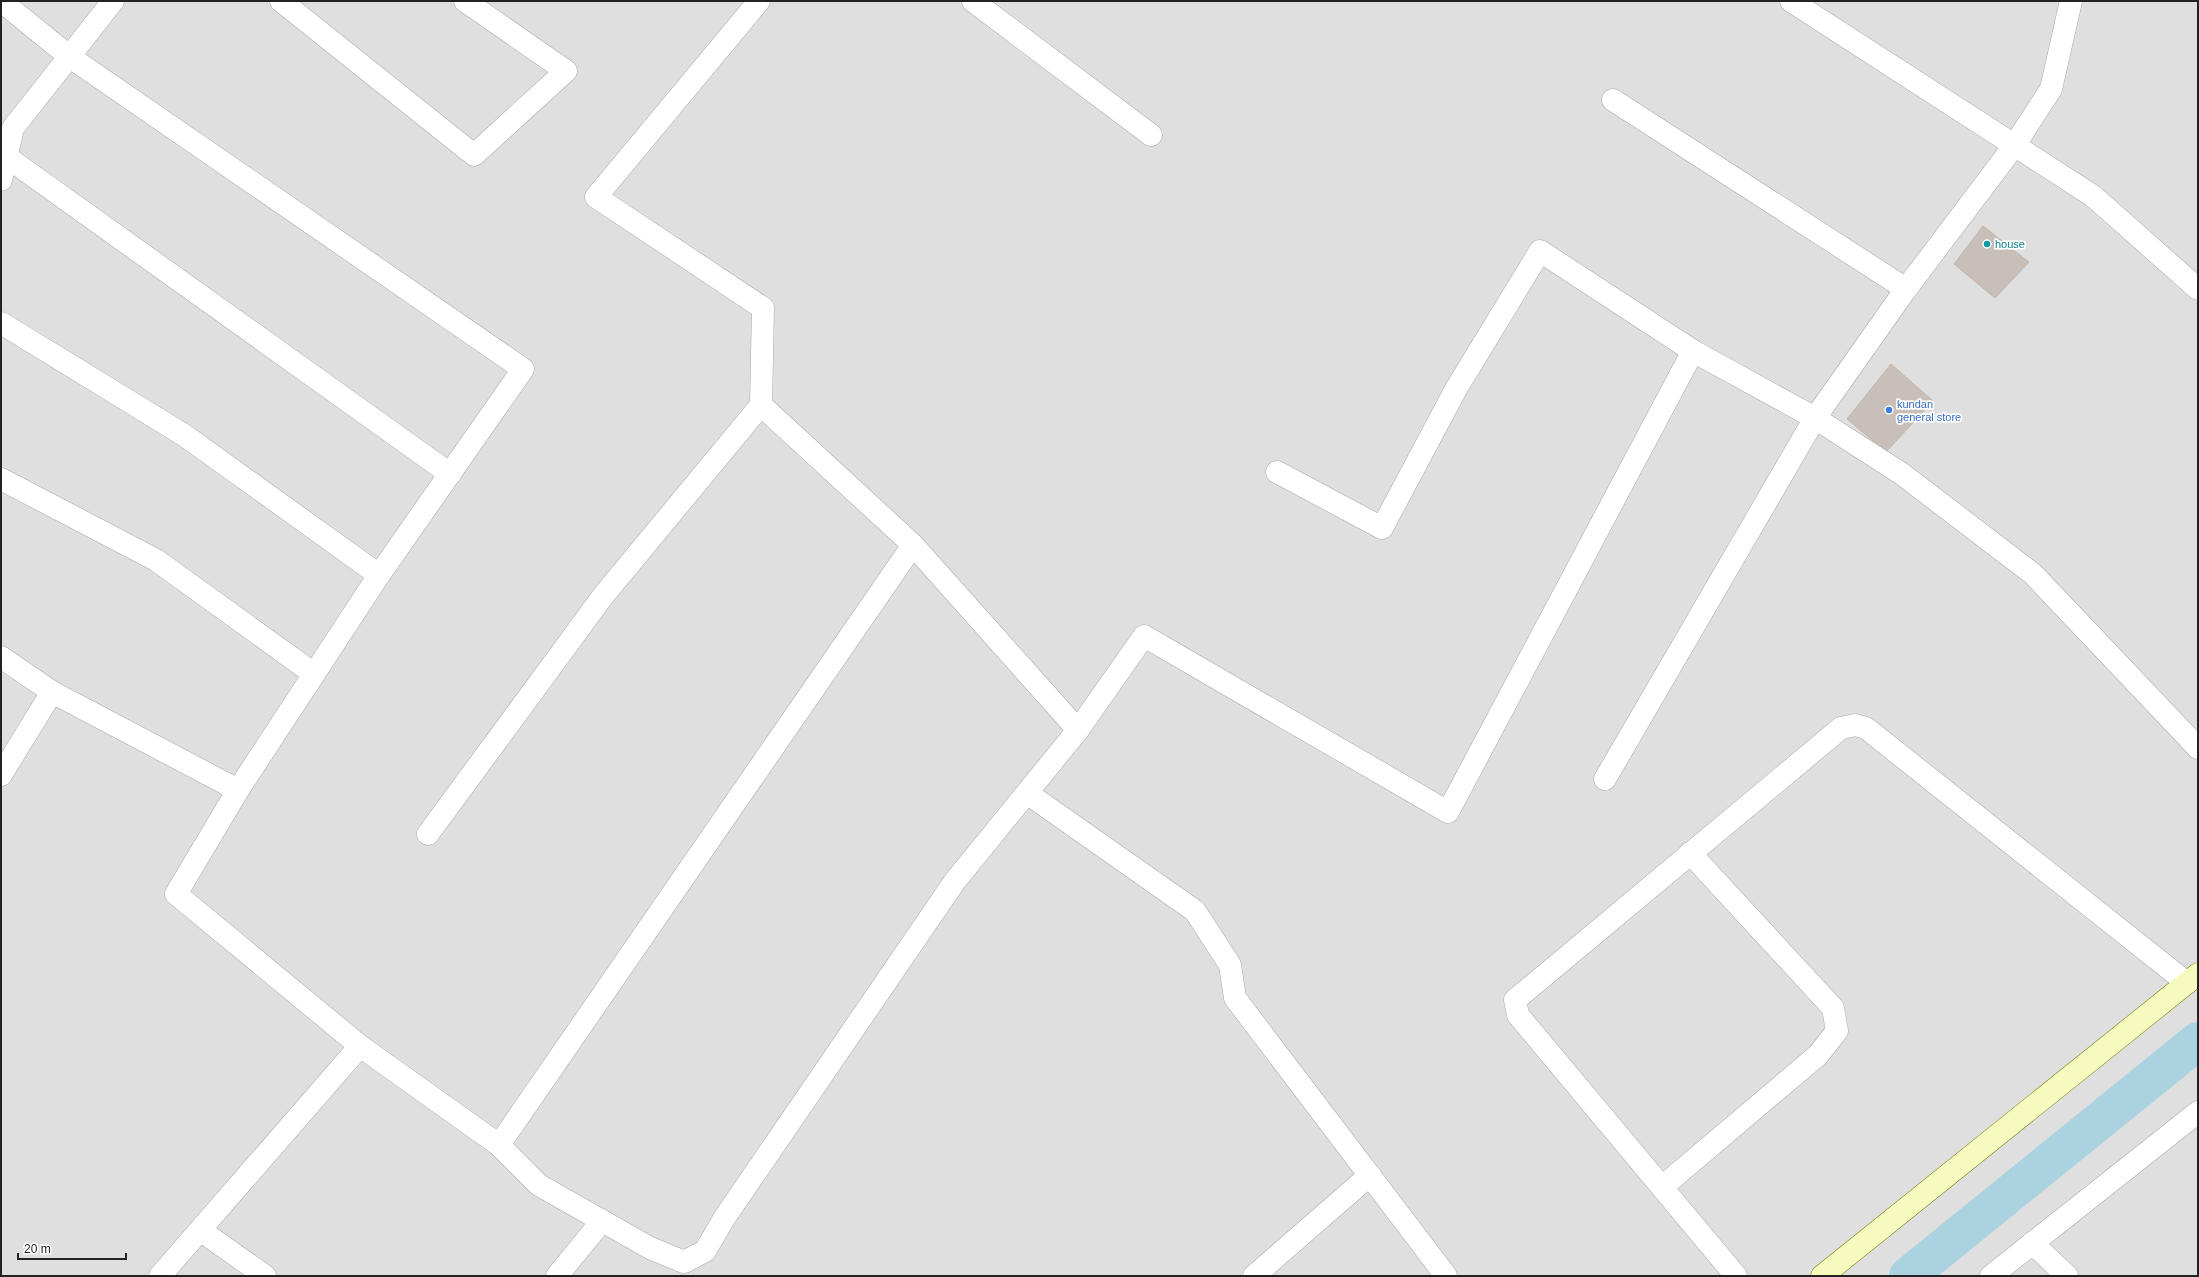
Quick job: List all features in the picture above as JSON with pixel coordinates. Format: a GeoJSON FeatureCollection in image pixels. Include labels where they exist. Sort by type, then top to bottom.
{"type":"FeatureCollection","features":[{"type":"Feature","properties":{"kind":"street"},"geometry":{"type":"LineString","coordinates":[[1,1],[70,57],[523,369],[379,575],[238,790],[176,894],[360,1046],[499,1145],[539,1185],[650,1248],[684,1262],[705,1251],[725,1217],[955,881],[1078,730],[1144,636],[1448,812],[1693,351]]}},
{"type":"Feature","properties":{"kind":"street"},"geometry":{"type":"LineString","coordinates":[[1,180],[4,155],[13,128],[113,1]]}},
{"type":"Feature","properties":{"kind":"street"},"geometry":{"type":"LineString","coordinates":[[280,1],[474,155],[566,71],[465,1]]}},
{"type":"Feature","properties":{"kind":"street"},"geometry":{"type":"LineString","coordinates":[[428,834],[603,596],[761,405],[763,308],[596,198],[759,1]]}},
{"type":"Feature","properties":{"kind":"street"},"geometry":{"type":"LineString","coordinates":[[973,1],[1150,135]]}},
{"type":"Feature","properties":{"kind":"street"},"geometry":{"type":"LineString","coordinates":[[1791,1],[2093,196],[2196,284]]}},
{"type":"Feature","properties":{"kind":"street"},"geometry":{"type":"LineString","coordinates":[[1605,779],[1815,418],[1906,290],[2014,146],[2051,89],[2071,1]]}},
{"type":"Feature","properties":{"kind":"street"},"geometry":{"type":"LineString","coordinates":[[1613,100],[1906,290]]}},
{"type":"Feature","properties":{"kind":"street"},"geometry":{"type":"LineString","coordinates":[[4,155],[450,474]]}},
{"type":"Feature","properties":{"kind":"street"},"geometry":{"type":"LineString","coordinates":[[1277,472],[1382,528],[1456,390],[1540,251],[1693,351],[1815,418],[1902,474],[2033,574],[2198,748]]}},
{"type":"Feature","properties":{"kind":"street"},"geometry":{"type":"LineString","coordinates":[[1,323],[184,435],[379,575]]}},
{"type":"Feature","properties":{"kind":"street"},"geometry":{"type":"LineString","coordinates":[[761,405],[913,544],[1078,730]]}},
{"type":"Feature","properties":{"kind":"street"},"geometry":{"type":"LineString","coordinates":[[1,479],[156,560],[314,674]]}},
{"type":"Feature","properties":{"kind":"street"},"geometry":{"type":"LineString","coordinates":[[499,1145],[913,544]]}},
{"type":"Feature","properties":{"kind":"street"},"geometry":{"type":"LineString","coordinates":[[1,657],[52,692],[238,790]]}},
{"type":"Feature","properties":{"kind":"street"},"geometry":{"type":"LineString","coordinates":[[1,774],[52,692]]}},
{"type":"Feature","properties":{"kind":"street"},"geometry":{"type":"LineString","coordinates":[[1736,1276],[1518,1014],[1515,1000],[1841,728],[1855,725],[1866,728],[2192,978],[1822,1276]]}},
{"type":"Feature","properties":{"kind":"street"},"geometry":{"type":"LineString","coordinates":[[1027,793],[1195,911],[1230,965],[1236,998],[1446,1276]]}},
{"type":"Feature","properties":{"kind":"street"},"geometry":{"type":"LineString","coordinates":[[1662,1188],[1818,1055],[1836,1031],[1833,1008],[1690,853]]}},
{"type":"Feature","properties":{"kind":"street"},"geometry":{"type":"LineString","coordinates":[[160,1276],[360,1046]]}},
{"type":"Feature","properties":{"kind":"street"},"geometry":{"type":"LineString","coordinates":[[1991,1276],[2198,1112]]}},
{"type":"Feature","properties":{"kind":"street"},"geometry":{"type":"LineString","coordinates":[[1254,1276],[1370,1175]]}},
{"type":"Feature","properties":{"kind":"street"},"geometry":{"type":"LineString","coordinates":[[557,1276],[602,1221]]}},
{"type":"Feature","properties":{"kind":"street"},"geometry":{"type":"LineString","coordinates":[[200,1230],[265,1276]]}},
{"type":"Feature","properties":{"kind":"street"},"geometry":{"type":"LineString","coordinates":[[2032,1243],[2067,1276]]}},
{"type":"Feature","properties":{"kind":"shaded area"},"geometry":{"type":"Polygon","coordinates":[[[1,1],[2198,1],[2198,1276],[1,1276],[1,1]]]}},
{"type":"Feature","properties":{"kind":"building","name":"house"},"geometry":{"type":"Polygon","coordinates":[[[1983,226],[2029,262],[1995,298],[1954,264],[1983,226]]]}},
{"type":"Feature","properties":{"kind":"building","name":"kundan general store"},"geometry":{"type":"Polygon","coordinates":[[[1891,364],[1933,401],[1886,452],[1847,419],[1891,364]]]}},
{"type":"Feature","properties":{"kind":"waterway"},"geometry":{"type":"LineString","coordinates":[[1908,1276],[2198,1041]]}},
{"type":"Feature","properties":{"kind":"place","name":"house"},"geometry":{"type":"Point","coordinates":[1987,244]}},
{"type":"Feature","properties":{"kind":"place","name":"kundan general store"},"geometry":{"type":"Point","coordinates":[1889,410]}}]}
